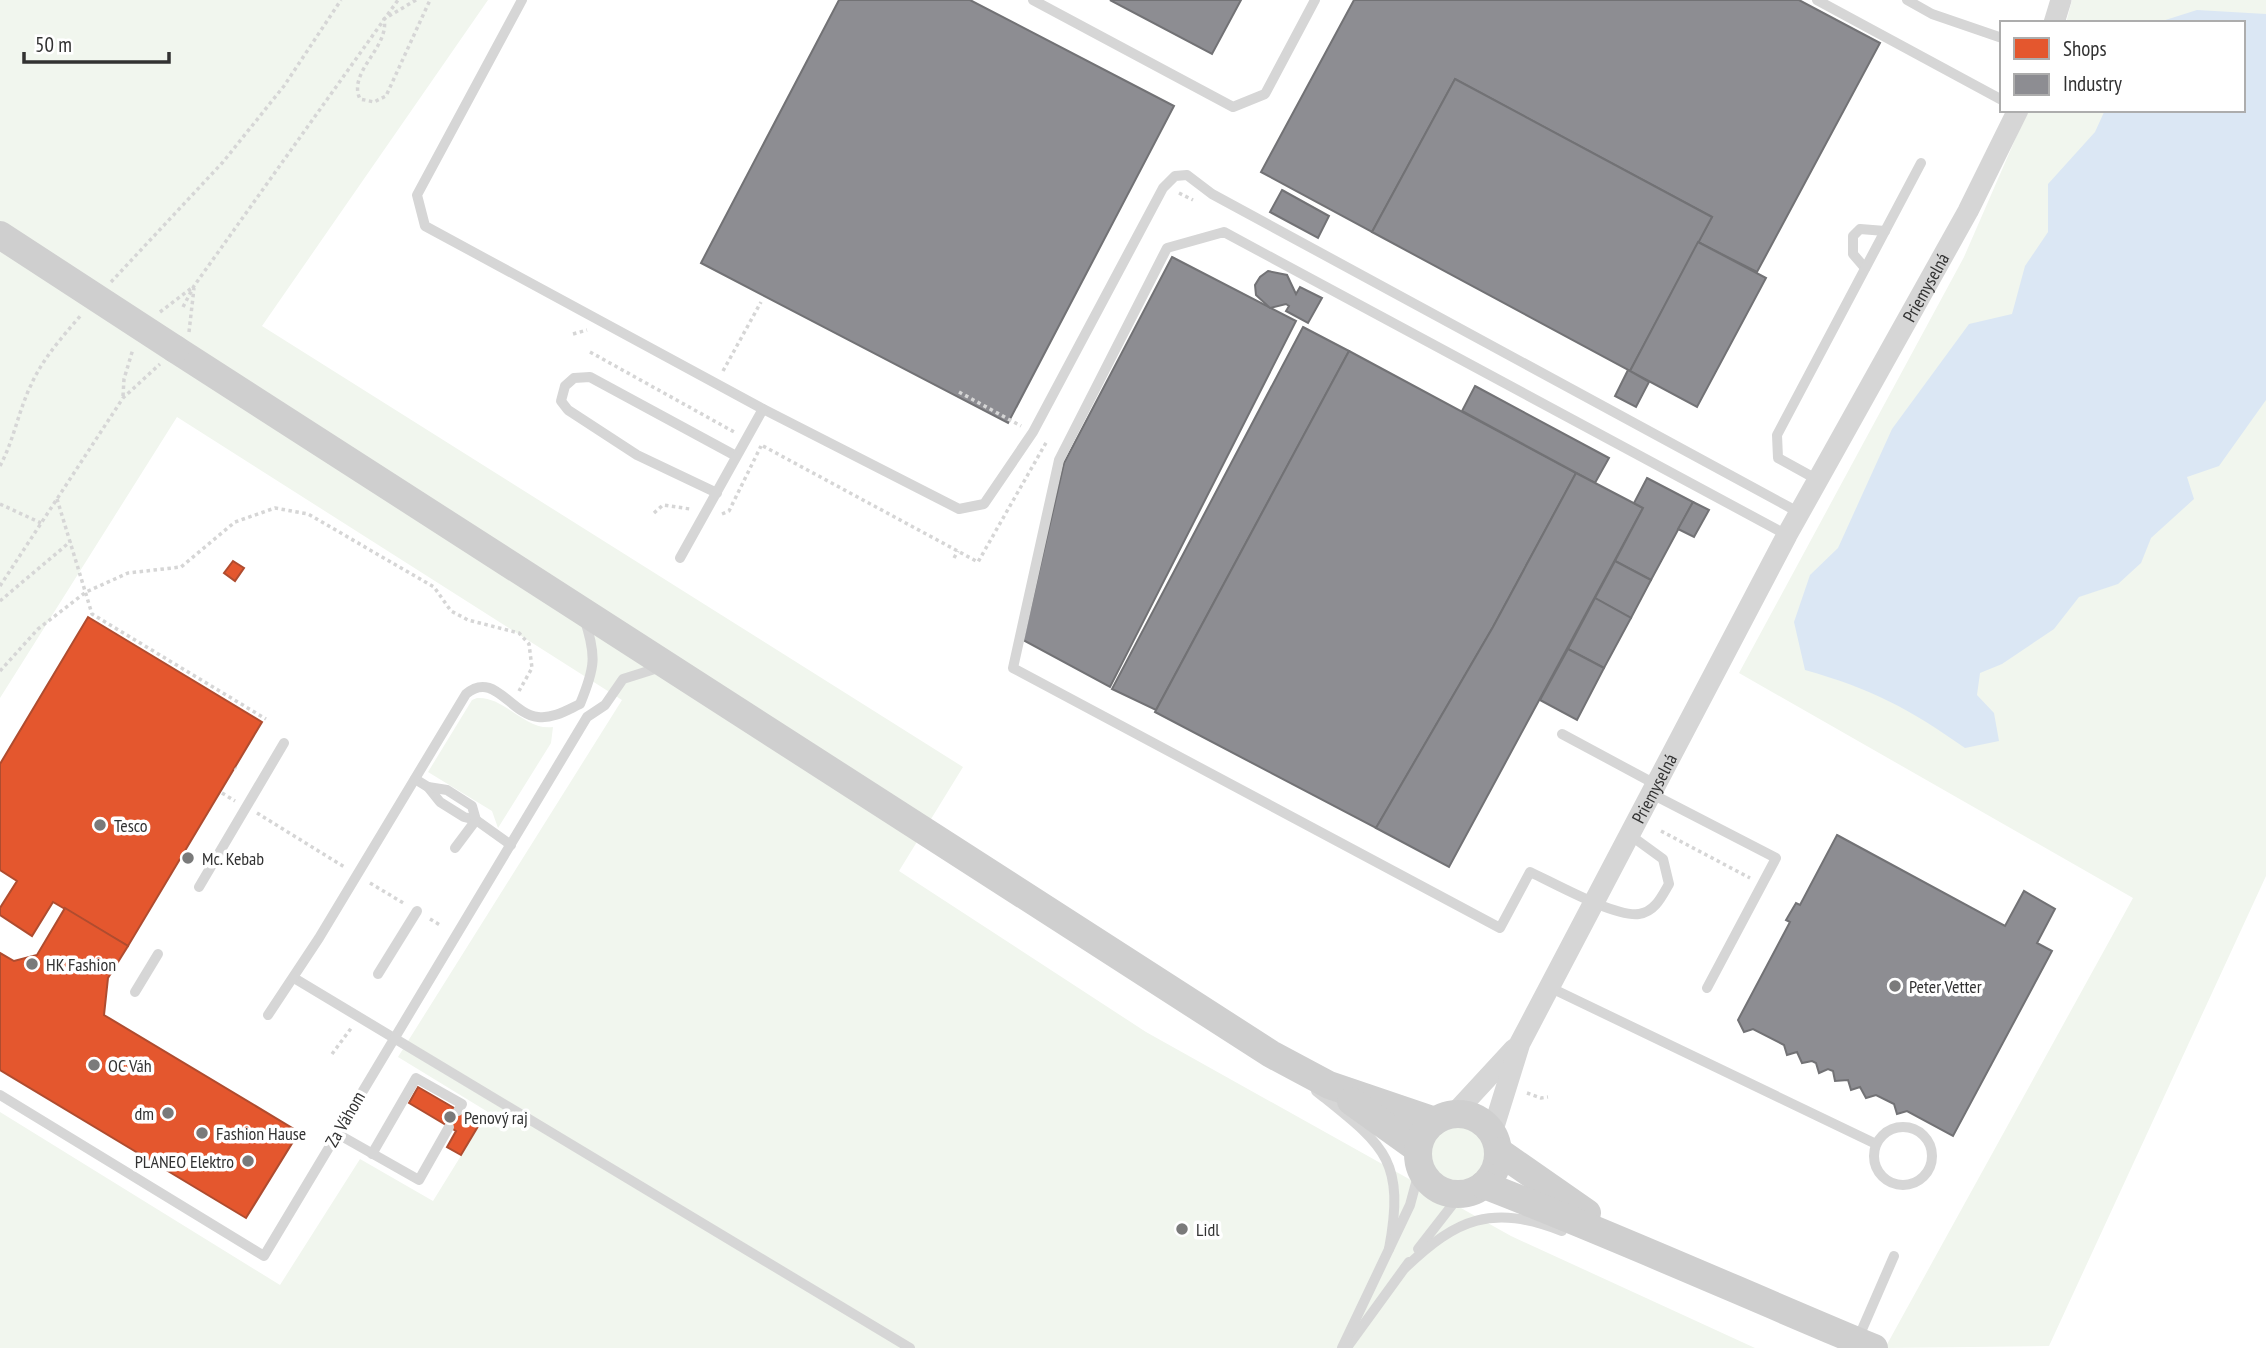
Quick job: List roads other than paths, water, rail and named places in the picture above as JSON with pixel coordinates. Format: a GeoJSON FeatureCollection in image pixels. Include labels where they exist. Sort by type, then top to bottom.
{"type":"FeatureCollection","features":[{"type":"Feature","properties":{"kind":"main road"},"geometry":{"type":"LineString","coordinates":[[0,235],[1271,1054],[1329,1085],[1419,1158],[1435,1188],[1472,1190],[1624,1239],[1666,1260],[1866,1345]]}},
{"type":"Feature","properties":{"kind":"main road"},"geometry":{"type":"LineString","coordinates":[[1329,1085],[1444,1117],[1473,1117],[1495,1142],[1624,1239]]}},
{"type":"Feature","properties":{"kind":"main road"},"geometry":{"type":"LineString","coordinates":[[1419,1158],[1425,1131],[1444,1117]]}},
{"type":"Feature","properties":{"kind":"main road"},"geometry":{"type":"LineString","coordinates":[[1472,1190],[1495,1171],[1495,1142]]}},
{"type":"Feature","properties":{"kind":"street"},"geometry":{"type":"LineString","coordinates":[[2055,21],[2061,0]]}},
{"type":"Feature","properties":{"kind":"street","name":"Priemyselná"},"geometry":{"type":"LineString","coordinates":[[1495,1142],[1520,1042],[1787,535],[1968,211],[2017,112]]}},
{"type":"Feature","properties":{"kind":"street","name":"Priemyselná"},"geometry":{"type":"LineString","coordinates":[[1444,1117],[1520,1042]]}},
{"type":"Feature","properties":{"kind":"lane"},"geometry":{"type":"LineString","coordinates":[[522,0],[417,195],[425,226],[763,409],[959,509],[984,504],[1033,432],[1163,188],[1175,176],[1187,175],[1212,194],[1800,513]]}},
{"type":"Feature","properties":{"kind":"lane"},"geometry":{"type":"LineString","coordinates":[[1033,0],[1233,107],[1265,94],[1315,0]]}},
{"type":"Feature","properties":{"kind":"lane"},"geometry":{"type":"LineString","coordinates":[[1817,0],[2000,99]]}},
{"type":"Feature","properties":{"kind":"lane"},"geometry":{"type":"LineString","coordinates":[[1908,0],[1933,14],[2000,37]]}},
{"type":"Feature","properties":{"kind":"lane"},"geometry":{"type":"LineString","coordinates":[[1818,480],[1778,458],[1777,435],[1921,163]]}},
{"type":"Feature","properties":{"kind":"lane"},"geometry":{"type":"LineString","coordinates":[[1865,268],[1853,254],[1853,236],[1860,229],[1885,231]]}},
{"type":"Feature","properties":{"kind":"lane"},"geometry":{"type":"LineString","coordinates":[[1630,835],[1663,859],[1669,884],[1658,904],[1639,914],[1594,903],[1530,872],[1500,928],[1013,668],[1059,460],[1167,248],[1224,232],[1787,535]]}},
{"type":"Feature","properties":{"kind":"lane"},"geometry":{"type":"LineString","coordinates":[[717,493],[638,454],[568,410],[561,401],[565,386],[574,378],[590,377],[737,456]]}},
{"type":"Feature","properties":{"kind":"lane"},"geometry":{"type":"LineString","coordinates":[[680,558],[763,409]]}},
{"type":"Feature","properties":{"kind":"lane"},"geometry":{"type":"LineString","coordinates":[[268,1015],[294,978],[466,694],[476,686],[487,686],[535,717],[553,716],[580,704],[593,673],[592,642],[583,612]]}},
{"type":"Feature","properties":{"kind":"lane","name":"Za Váhom"},"geometry":{"type":"LineString","coordinates":[[0,1095],[264,1256],[587,717],[605,705],[623,679],[667,665]]}},
{"type":"Feature","properties":{"kind":"lane"},"geometry":{"type":"LineString","coordinates":[[580,704],[587,717]]}},
{"type":"Feature","properties":{"kind":"lane"},"geometry":{"type":"LineString","coordinates":[[1562,734],[1654,790],[1776,858],[1707,988]]}},
{"type":"Feature","properties":{"kind":"lane"},"geometry":{"type":"LineString","coordinates":[[199,887],[284,743]]}},
{"type":"Feature","properties":{"kind":"lane"},"geometry":{"type":"LineString","coordinates":[[415,779],[428,787],[447,790],[472,806],[476,820],[512,845]]}},
{"type":"Feature","properties":{"kind":"lane"},"geometry":{"type":"LineString","coordinates":[[455,848],[476,820]]}},
{"type":"Feature","properties":{"kind":"lane"},"geometry":{"type":"LineString","coordinates":[[378,974],[416,911]]}},
{"type":"Feature","properties":{"kind":"lane"},"geometry":{"type":"LineString","coordinates":[[135,992],[158,954]]}},
{"type":"Feature","properties":{"kind":"lane"},"geometry":{"type":"LineString","coordinates":[[294,978],[910,1348]]}},
{"type":"Feature","properties":{"kind":"lane"},"geometry":{"type":"LineString","coordinates":[[1549,987],[1876,1144]]}},
{"type":"Feature","properties":{"kind":"lane"},"geometry":{"type":"LineString","coordinates":[[1271,1054],[1373,1137],[1388,1159],[1395,1187],[1396,1213],[1389,1249]]}},
{"type":"Feature","properties":{"kind":"lane"},"geometry":{"type":"LineString","coordinates":[[372,1154],[416,1078],[462,1104],[458,1111]]}},
{"type":"Feature","properties":{"kind":"lane"},"geometry":{"type":"LineString","coordinates":[[337,1133],[419,1180],[449,1127]]}},
{"type":"Feature","properties":{"kind":"lane"},"geometry":{"type":"LineString","coordinates":[[1893,1129],[1916,1130],[1931,1148],[1929,1167],[1922,1177],[1912,1183],[1893,1183],[1883,1177],[1876,1167],[1876,1144],[1893,1129]]}},
{"type":"Feature","properties":{"kind":"lane"},"geometry":{"type":"LineString","coordinates":[[1344,1348],[1410,1205],[1419,1158]]}},
{"type":"Feature","properties":{"kind":"lane"},"geometry":{"type":"LineString","coordinates":[[1344,1348],[1405,1268],[1439,1217],[1472,1190]]}},
{"type":"Feature","properties":{"kind":"lane"},"geometry":{"type":"LineString","coordinates":[[1405,1268],[1434,1240],[1468,1223],[1489,1217],[1513,1216],[1573,1235]]}},
{"type":"Feature","properties":{"kind":"lane"},"geometry":{"type":"LineString","coordinates":[[1594,1243],[1666,1260]]}},
{"type":"Feature","properties":{"kind":"lane"},"geometry":{"type":"LineString","coordinates":[[1866,1345],[1894,1256]]}},
{"type":"Feature","properties":{"kind":"place","name":"Tesco"},"geometry":{"type":"Point","coordinates":[100,825]}},
{"type":"Feature","properties":{"kind":"place","name":"Mc. Kebab"},"geometry":{"type":"Point","coordinates":[188,858]}},
{"type":"Feature","properties":{"kind":"place","name":"HK Fashion"},"geometry":{"type":"Point","coordinates":[32,964]}},
{"type":"Feature","properties":{"kind":"place","name":"Peter Vetter"},"geometry":{"type":"Point","coordinates":[1895,986]}},
{"type":"Feature","properties":{"kind":"place","name":"OC Váh"},"geometry":{"type":"Point","coordinates":[94,1065]}},
{"type":"Feature","properties":{"kind":"place","name":"dm"},"geometry":{"type":"Point","coordinates":[168,1113]}},
{"type":"Feature","properties":{"kind":"place","name":"Penový raj"},"geometry":{"type":"Point","coordinates":[450,1117]}},
{"type":"Feature","properties":{"kind":"place","name":"Fashion Hause"},"geometry":{"type":"Point","coordinates":[202,1133]}},
{"type":"Feature","properties":{"kind":"place","name":"PLANEO Elektro"},"geometry":{"type":"Point","coordinates":[248,1161]}},
{"type":"Feature","properties":{"kind":"place","name":"Lidl"},"geometry":{"type":"Point","coordinates":[1182,1229]}}]}
